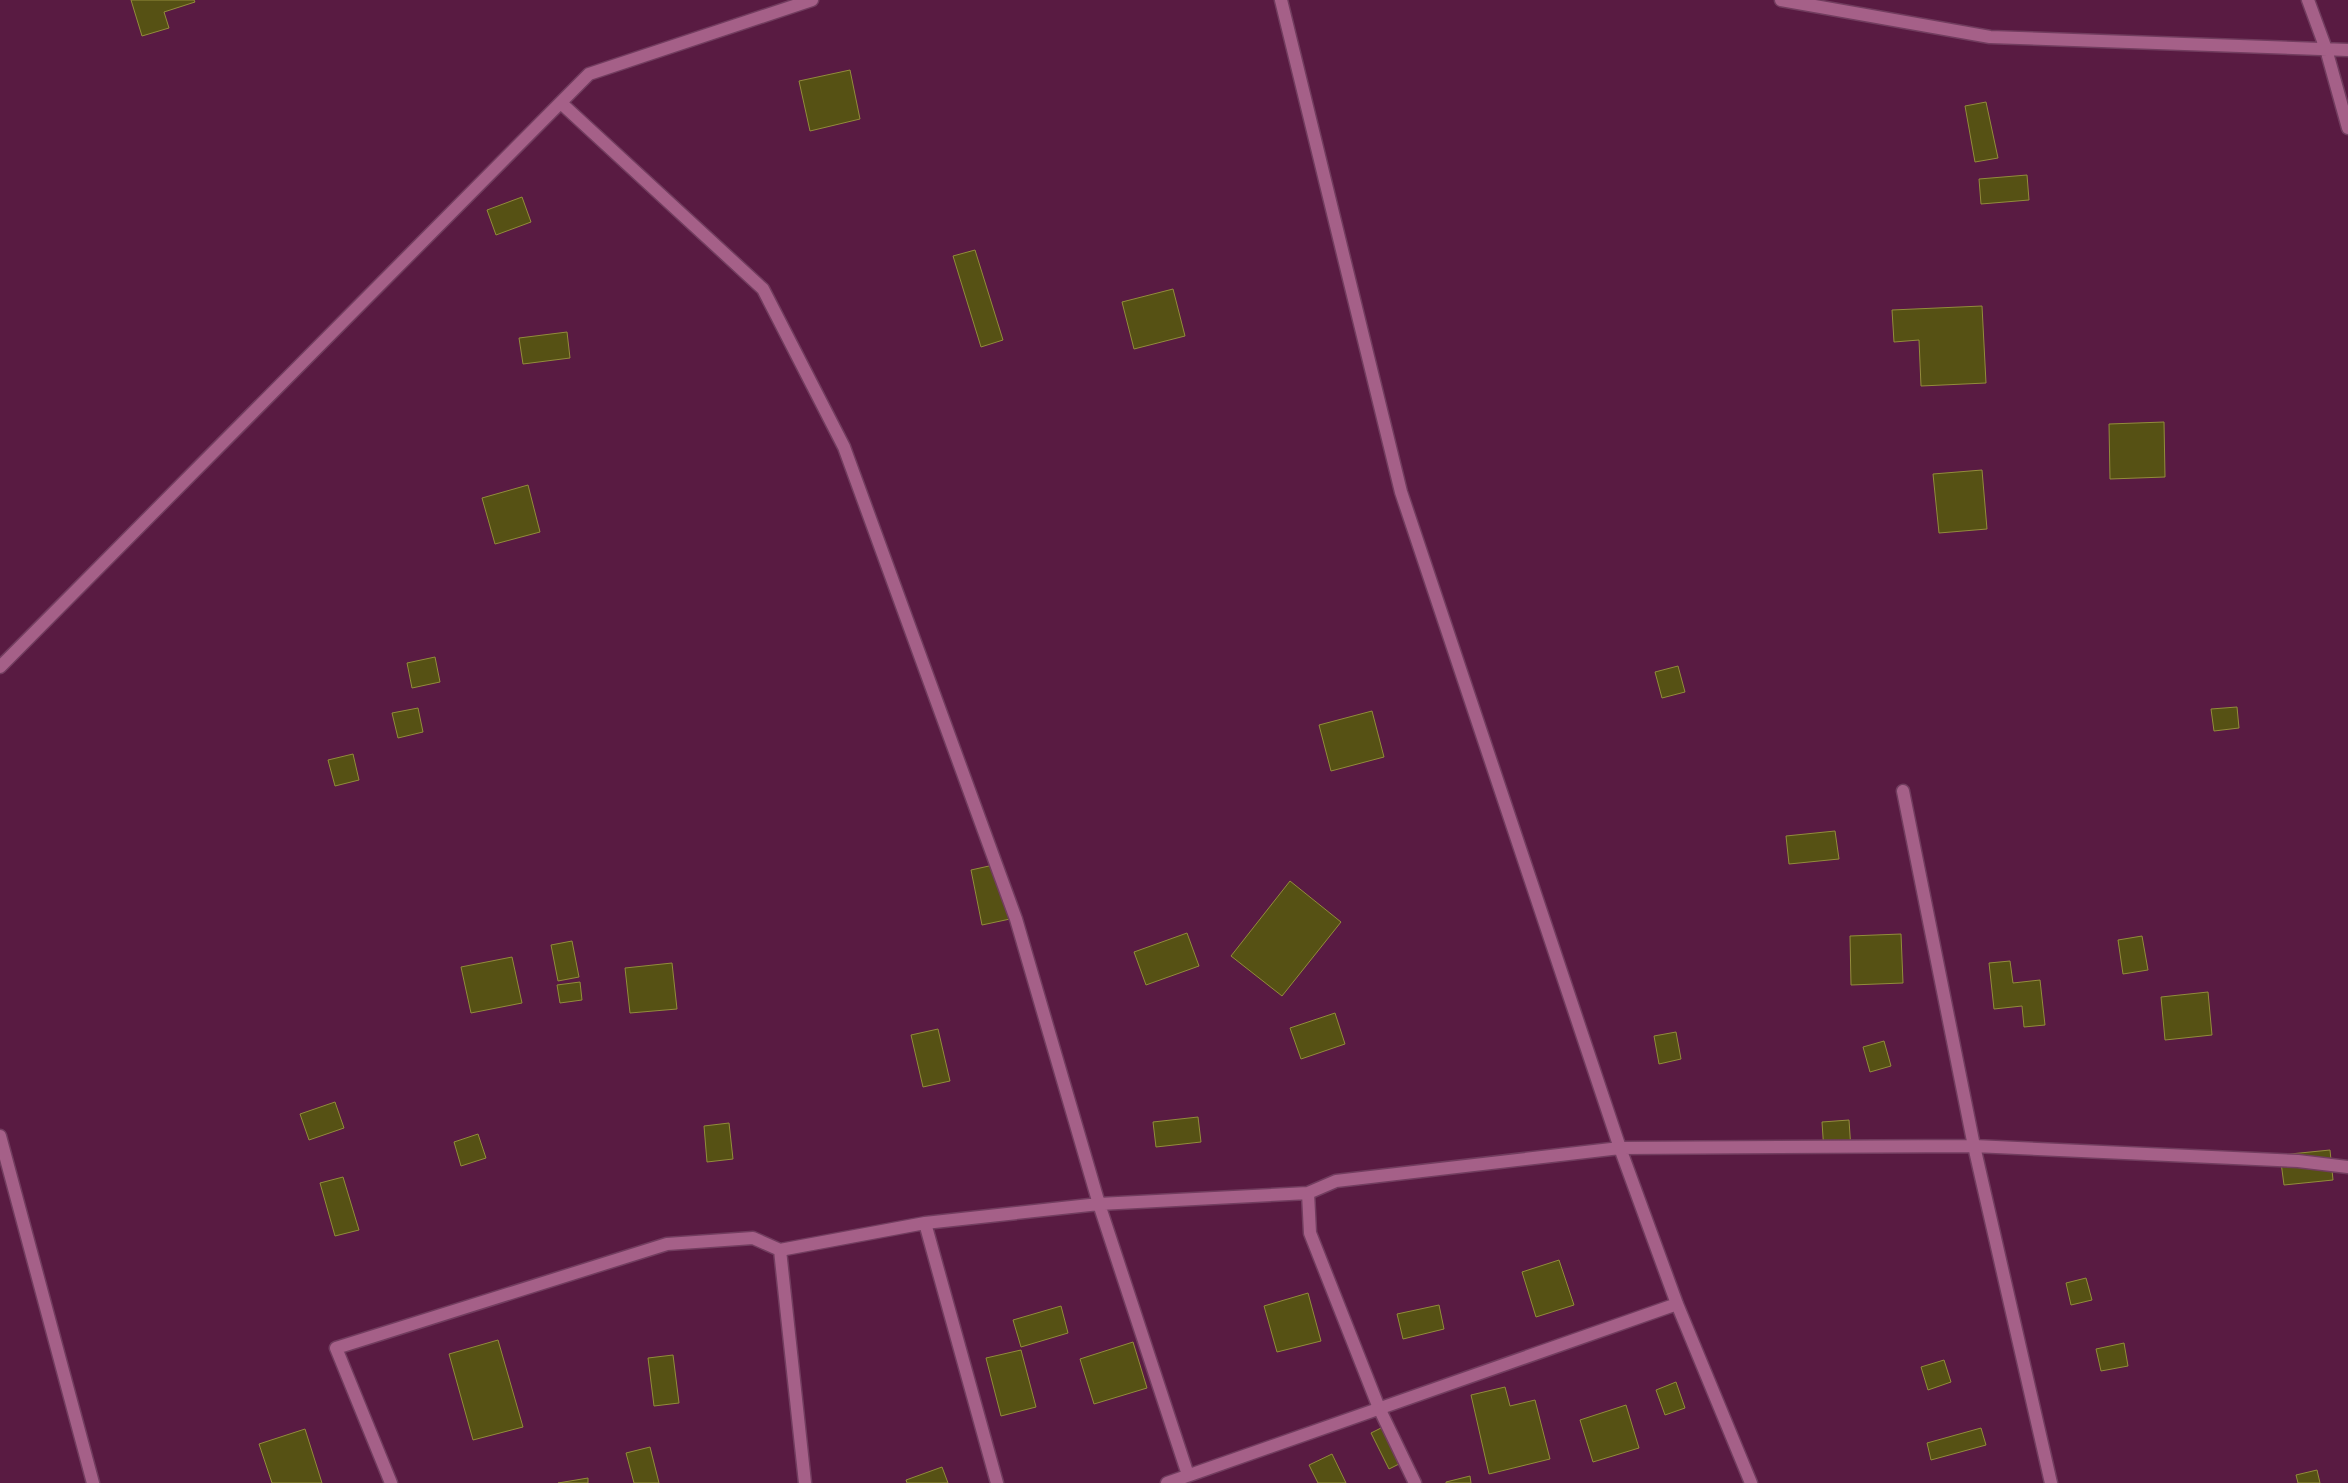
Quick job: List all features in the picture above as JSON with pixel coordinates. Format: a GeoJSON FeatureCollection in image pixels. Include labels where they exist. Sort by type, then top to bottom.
{"type":"FeatureCollection","features":[{"type":"Feature","properties":{"kind":"street"},"geometry":{"type":"LineString","coordinates":[[0,667],[589,74],[812,0]]}},
{"type":"Feature","properties":{"kind":"street"},"geometry":{"type":"LineString","coordinates":[[1281,0],[1401,492],[1620,1148],[1677,1304],[1751,1483]]}},
{"type":"Feature","properties":{"kind":"street"},"geometry":{"type":"LineString","coordinates":[[1781,0],[1990,37],[2348,50]]}},
{"type":"Feature","properties":{"kind":"street"},"geometry":{"type":"LineString","coordinates":[[2308,0],[2326,49],[2348,128]]}},
{"type":"Feature","properties":{"kind":"street"},"geometry":{"type":"LineString","coordinates":[[561,103],[763,289],[844,448],[1016,919],[1099,1204],[1188,1475]]}},
{"type":"Feature","properties":{"kind":"street"},"geometry":{"type":"LineString","coordinates":[[1903,790],[1974,1146],[2051,1483]]}},
{"type":"Feature","properties":{"kind":"street"},"geometry":{"type":"LineString","coordinates":[[0,1136],[93,1483]]}},
{"type":"Feature","properties":{"kind":"street"},"geometry":{"type":"LineString","coordinates":[[391,1483],[336,1348],[667,1244],[753,1238],[780,1250],[925,1223],[1099,1204],[1308,1193],[1336,1181],[1620,1148],[1974,1146],[2298,1161],[2348,1167]]}},
{"type":"Feature","properties":{"kind":"street"},"geometry":{"type":"LineString","coordinates":[[1308,1193],[1310,1233],[1379,1408],[1415,1483]]}},
{"type":"Feature","properties":{"kind":"street"},"geometry":{"type":"LineString","coordinates":[[925,1223],[997,1483]]}},
{"type":"Feature","properties":{"kind":"street"},"geometry":{"type":"LineString","coordinates":[[780,1250],[804,1483]]}},
{"type":"Feature","properties":{"kind":"street"},"geometry":{"type":"LineString","coordinates":[[1167,1483],[1677,1304]]}},
{"type":"Feature","properties":{"kind":"building"},"geometry":{"type":"Polygon","coordinates":[[[131,0],[194,0],[195,2],[164,12],[169,28],[142,36],[131,0]]]}},
{"type":"Feature","properties":{"kind":"building"},"geometry":{"type":"Polygon","coordinates":[[[850,70],[860,119],[810,131],[799,81],[850,70]]]}},
{"type":"Feature","properties":{"kind":"building"},"geometry":{"type":"Polygon","coordinates":[[[1986,102],[1998,158],[1975,162],[1965,106],[1986,102]]]}},
{"type":"Feature","properties":{"kind":"building"},"geometry":{"type":"Polygon","coordinates":[[[2027,175],[2029,200],[1981,204],[1979,179],[2027,175]]]}},
{"type":"Feature","properties":{"kind":"building"},"geometry":{"type":"Polygon","coordinates":[[[522,197],[531,222],[496,235],[487,210],[522,197]]]}},
{"type":"Feature","properties":{"kind":"building"},"geometry":{"type":"Polygon","coordinates":[[[975,250],[1003,340],[981,347],[953,256],[975,250]]]}},
{"type":"Feature","properties":{"kind":"building"},"geometry":{"type":"Polygon","coordinates":[[[1173,289],[1185,336],[1134,349],[1122,302],[1173,289]]]}},
{"type":"Feature","properties":{"kind":"building"},"geometry":{"type":"Polygon","coordinates":[[[1982,306],[1986,383],[1921,386],[1919,340],[1894,342],[1892,310],[1982,306]]]}},
{"type":"Feature","properties":{"kind":"building"},"geometry":{"type":"Polygon","coordinates":[[[567,332],[570,358],[523,364],[519,338],[567,332]]]}},
{"type":"Feature","properties":{"kind":"building"},"geometry":{"type":"Polygon","coordinates":[[[2164,422],[2165,477],[2110,479],[2109,424],[2164,422]]]}},
{"type":"Feature","properties":{"kind":"building"},"geometry":{"type":"Polygon","coordinates":[[[1982,470],[1987,529],[1939,533],[1933,474],[1982,470]]]}},
{"type":"Feature","properties":{"kind":"building"},"geometry":{"type":"Polygon","coordinates":[[[528,485],[540,532],[495,544],[482,498],[528,485]]]}},
{"type":"Feature","properties":{"kind":"building"},"geometry":{"type":"Polygon","coordinates":[[[435,657],[440,682],[412,688],[407,663],[435,657]]]}},
{"type":"Feature","properties":{"kind":"building"},"geometry":{"type":"Polygon","coordinates":[[[1678,666],[1685,692],[1662,698],[1655,672],[1678,666]]]}},
{"type":"Feature","properties":{"kind":"building"},"geometry":{"type":"Polygon","coordinates":[[[2237,707],[2239,728],[2214,731],[2211,709],[2237,707]]]}},
{"type":"Feature","properties":{"kind":"building"},"geometry":{"type":"Polygon","coordinates":[[[418,708],[423,732],[398,738],[392,713],[418,708]]]}},
{"type":"Feature","properties":{"kind":"building"},"geometry":{"type":"Polygon","coordinates":[[[1372,711],[1384,757],[1331,771],[1319,725],[1372,711]]]}},
{"type":"Feature","properties":{"kind":"building"},"geometry":{"type":"Polygon","coordinates":[[[353,754],[359,780],[335,786],[328,760],[353,754]]]}},
{"type":"Feature","properties":{"kind":"building"},"geometry":{"type":"Polygon","coordinates":[[[1835,831],[1839,859],[1789,864],[1786,836],[1835,831]]]}},
{"type":"Feature","properties":{"kind":"building"},"geometry":{"type":"Polygon","coordinates":[[[998,864],[1010,919],[982,925],[971,870],[998,864]]]}},
{"type":"Feature","properties":{"kind":"building"},"geometry":{"type":"Polygon","coordinates":[[[1290,881],[1341,922],[1282,996],[1231,956],[1290,881]]]}},
{"type":"Feature","properties":{"kind":"building"},"geometry":{"type":"Polygon","coordinates":[[[1187,933],[1199,966],[1146,985],[1134,952],[1187,933]]]}},
{"type":"Feature","properties":{"kind":"building"},"geometry":{"type":"Polygon","coordinates":[[[1901,934],[1903,983],[1851,985],[1850,936],[1901,934]]]}},
{"type":"Feature","properties":{"kind":"building"},"geometry":{"type":"Polygon","coordinates":[[[2142,936],[2148,970],[2123,974],[2118,940],[2142,936]]]}},
{"type":"Feature","properties":{"kind":"building"},"geometry":{"type":"Polygon","coordinates":[[[572,941],[579,977],[558,981],[551,945],[572,941]]]}},
{"type":"Feature","properties":{"kind":"building"},"geometry":{"type":"Polygon","coordinates":[[[512,957],[522,1003],[471,1013],[461,967],[512,957]]]}},
{"type":"Feature","properties":{"kind":"building"},"geometry":{"type":"Polygon","coordinates":[[[2010,961],[2013,983],[2040,980],[2045,1025],[2024,1027],[2022,1006],[1994,1009],[1989,963],[2010,961]]]}},
{"type":"Feature","properties":{"kind":"building"},"geometry":{"type":"Polygon","coordinates":[[[672,963],[677,1009],[630,1013],[625,968],[672,963]]]}},
{"type":"Feature","properties":{"kind":"building"},"geometry":{"type":"Polygon","coordinates":[[[580,982],[582,1000],[560,1003],[557,985],[580,982]]]}},
{"type":"Feature","properties":{"kind":"building"},"geometry":{"type":"Polygon","coordinates":[[[2208,992],[2212,1035],[2165,1040],[2161,997],[2208,992]]]}},
{"type":"Feature","properties":{"kind":"building"},"geometry":{"type":"Polygon","coordinates":[[[1335,1013],[1345,1044],[1301,1059],[1290,1028],[1335,1013]]]}},
{"type":"Feature","properties":{"kind":"building"},"geometry":{"type":"Polygon","coordinates":[[[938,1029],[950,1081],[923,1087],[911,1035],[938,1029]]]}},
{"type":"Feature","properties":{"kind":"building"},"geometry":{"type":"Polygon","coordinates":[[[1676,1032],[1681,1059],[1659,1064],[1654,1036],[1676,1032]]]}},
{"type":"Feature","properties":{"kind":"building"},"geometry":{"type":"Polygon","coordinates":[[[1884,1041],[1891,1066],[1870,1072],[1863,1047],[1884,1041]]]}},
{"type":"Feature","properties":{"kind":"building"},"geometry":{"type":"Polygon","coordinates":[[[335,1102],[344,1128],[309,1140],[300,1114],[335,1102]]]}},
{"type":"Feature","properties":{"kind":"building"},"geometry":{"type":"Polygon","coordinates":[[[1198,1117],[1201,1142],[1156,1147],[1153,1122],[1198,1117]]]}},
{"type":"Feature","properties":{"kind":"building"},"geometry":{"type":"Polygon","coordinates":[[[1849,1120],[1851,1150],[1824,1152],[1822,1122],[1849,1120]]]}},
{"type":"Feature","properties":{"kind":"building"},"geometry":{"type":"Polygon","coordinates":[[[729,1123],[733,1159],[707,1162],[704,1126],[729,1123]]]}},
{"type":"Feature","properties":{"kind":"building"},"geometry":{"type":"Polygon","coordinates":[[[478,1134],[486,1158],[461,1166],[454,1142],[478,1134]]]}},
{"type":"Feature","properties":{"kind":"building"},"geometry":{"type":"Polygon","coordinates":[[[2330,1150],[2333,1180],[2284,1185],[2280,1155],[2330,1150]]]}},
{"type":"Feature","properties":{"kind":"building"},"geometry":{"type":"Polygon","coordinates":[[[343,1177],[359,1230],[335,1236],[320,1183],[343,1177]]]}},
{"type":"Feature","properties":{"kind":"building"},"geometry":{"type":"Polygon","coordinates":[[[1559,1260],[1574,1305],[1536,1317],[1522,1272],[1559,1260]]]}},
{"type":"Feature","properties":{"kind":"building"},"geometry":{"type":"Polygon","coordinates":[[[2086,1278],[2092,1300],[2071,1305],[2066,1283],[2086,1278]]]}},
{"type":"Feature","properties":{"kind":"building"},"geometry":{"type":"Polygon","coordinates":[[[1308,1293],[1321,1341],[1277,1352],[1264,1306],[1308,1293]]]}},
{"type":"Feature","properties":{"kind":"building"},"geometry":{"type":"Polygon","coordinates":[[[1439,1305],[1444,1329],[1403,1339],[1397,1314],[1439,1305]]]}},
{"type":"Feature","properties":{"kind":"building"},"geometry":{"type":"Polygon","coordinates":[[[1061,1306],[1068,1333],[1021,1347],[1013,1320],[1061,1306]]]}},
{"type":"Feature","properties":{"kind":"building"},"geometry":{"type":"Polygon","coordinates":[[[498,1340],[523,1427],[473,1440],[449,1354],[498,1340]]]}},
{"type":"Feature","properties":{"kind":"building"},"geometry":{"type":"Polygon","coordinates":[[[1133,1342],[1147,1388],[1094,1404],[1080,1359],[1133,1342]]]}},
{"type":"Feature","properties":{"kind":"building"},"geometry":{"type":"Polygon","coordinates":[[[2124,1343],[2128,1366],[2101,1371],[2096,1349],[2124,1343]]]}},
{"type":"Feature","properties":{"kind":"building"},"geometry":{"type":"Polygon","coordinates":[[[1021,1350],[1036,1407],[1001,1416],[986,1358],[1021,1350]]]}},
{"type":"Feature","properties":{"kind":"building"},"geometry":{"type":"Polygon","coordinates":[[[673,1355],[679,1403],[654,1406],[648,1358],[673,1355]]]}},
{"type":"Feature","properties":{"kind":"building"},"geometry":{"type":"Polygon","coordinates":[[[1944,1360],[1951,1382],[1928,1390],[1921,1367],[1944,1360]]]}},
{"type":"Feature","properties":{"kind":"building"},"geometry":{"type":"Polygon","coordinates":[[[1676,1382],[1685,1408],[1665,1415],[1656,1390],[1676,1382]]]}},
{"type":"Feature","properties":{"kind":"building"},"geometry":{"type":"Polygon","coordinates":[[[1505,1387],[1510,1406],[1535,1400],[1550,1459],[1489,1474],[1471,1395],[1505,1387]]]}},
{"type":"Feature","properties":{"kind":"building"},"geometry":{"type":"Polygon","coordinates":[[[1626,1405],[1639,1448],[1593,1462],[1580,1420],[1626,1405]]]}},
{"type":"Feature","properties":{"kind":"building"},"geometry":{"type":"Polygon","coordinates":[[[1389,1424],[1407,1460],[1389,1469],[1371,1433],[1389,1424]]]}},
{"type":"Feature","properties":{"kind":"building"},"geometry":{"type":"Polygon","coordinates":[[[1981,1428],[1986,1445],[1931,1460],[1927,1443],[1981,1428]]]}},
{"type":"Feature","properties":{"kind":"building"},"geometry":{"type":"Polygon","coordinates":[[[305,1429],[322,1483],[272,1483],[259,1444],[305,1429]]]}},
{"type":"Feature","properties":{"kind":"building"},"geometry":{"type":"Polygon","coordinates":[[[650,1447],[659,1483],[634,1483],[626,1453],[650,1447]]]}},
{"type":"Feature","properties":{"kind":"building"},"geometry":{"type":"Polygon","coordinates":[[[1332,1454],[1346,1483],[1318,1483],[1309,1465],[1332,1454]]]}},
{"type":"Feature","properties":{"kind":"building"},"geometry":{"type":"Polygon","coordinates":[[[942,1467],[948,1483],[907,1483],[906,1480],[942,1467]]]}},
{"type":"Feature","properties":{"kind":"building"},"geometry":{"type":"Polygon","coordinates":[[[2317,1470],[2320,1483],[2298,1483],[2296,1475],[2317,1470]]]}},
{"type":"Feature","properties":{"kind":"building"},"geometry":{"type":"Polygon","coordinates":[[[1470,1476],[1471,1483],[1446,1483],[1446,1482],[1470,1476]]]}},
{"type":"Feature","properties":{"kind":"building"},"geometry":{"type":"Polygon","coordinates":[[[588,1478],[588,1483],[558,1483],[588,1478]]]}}]}
